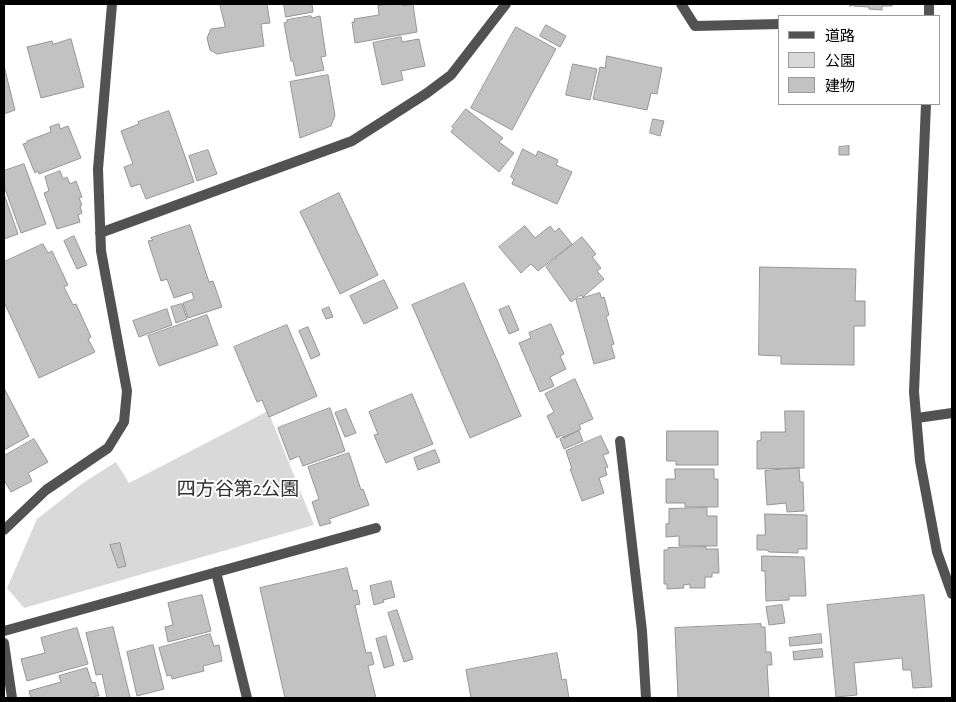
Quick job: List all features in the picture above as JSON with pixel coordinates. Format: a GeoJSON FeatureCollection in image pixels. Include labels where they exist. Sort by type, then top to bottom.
{"type":"FeatureCollection","features":[{"type":"Feature","properties":{"kind":"street"},"geometry":{"type":"LineString","coordinates":[[4,530],[46,490],[108,448],[124,422],[127,391],[101,251],[98,170],[112,4]]}},
{"type":"Feature","properties":{"kind":"street"},"geometry":{"type":"LineString","coordinates":[[100,233],[352,141],[427,93],[451,75],[506,4]]}},
{"type":"Feature","properties":{"kind":"street"},"geometry":{"type":"LineString","coordinates":[[680,4],[694,26],[778,24]]}},
{"type":"Feature","properties":{"kind":"street"},"geometry":{"type":"LineString","coordinates":[[926,105],[914,392],[920,461],[937,552],[952,594]]}},
{"type":"Feature","properties":{"kind":"street"},"geometry":{"type":"LineString","coordinates":[[917,418],[952,413]]}},
{"type":"Feature","properties":{"kind":"street"},"geometry":{"type":"LineString","coordinates":[[620,441],[642,631],[646,698]]}},
{"type":"Feature","properties":{"kind":"street"},"geometry":{"type":"LineString","coordinates":[[4,630],[376,528]]}},
{"type":"Feature","properties":{"kind":"street"},"geometry":{"type":"LineString","coordinates":[[216,572],[247,698]]}},
{"type":"Feature","properties":{"kind":"street"},"geometry":{"type":"LineString","coordinates":[[4,643],[12,698]]}},
{"type":"Feature","properties":{"kind":"green space","name":"四方谷第2公園"},"geometry":{"type":"Polygon","coordinates":[[[268,411],[314,525],[24,608],[7,588],[37,519],[83,483],[116,462],[129,483],[268,411]]]}},
{"type":"Feature","properties":{"kind":"building"},"geometry":{"type":"Polygon","coordinates":[[[220,4],[267,4],[270,23],[261,24],[264,46],[217,54],[210,50],[207,38],[211,29],[225,27],[220,4]]]}},
{"type":"Feature","properties":{"kind":"building"},"geometry":{"type":"Polygon","coordinates":[[[284,4],[312,4],[313,12],[286,17],[284,4]]]}},
{"type":"Feature","properties":{"kind":"building"},"geometry":{"type":"Polygon","coordinates":[[[403,4],[403,6],[413,4],[417,32],[355,43],[352,22],[355,22],[354,19],[379,15],[378,6],[403,4]]]}},
{"type":"Feature","properties":{"kind":"building"},"geometry":{"type":"Polygon","coordinates":[[[850,4],[892,4],[892,6],[882,6],[882,10],[850,6],[850,4]]]}},
{"type":"Feature","properties":{"kind":"building"},"geometry":{"type":"Polygon","coordinates":[[[311,16],[312,18],[320,16],[326,56],[321,57],[324,70],[296,76],[293,61],[291,61],[284,23],[287,20],[311,16]]]}},
{"type":"Feature","properties":{"kind":"building"},"geometry":{"type":"Polygon","coordinates":[[[546,25],[566,36],[560,47],[540,36],[546,25]]]}},
{"type":"Feature","properties":{"kind":"building"},"geometry":{"type":"Polygon","coordinates":[[[516,27],[556,49],[512,130],[471,108],[516,27]]]}},
{"type":"Feature","properties":{"kind":"building"},"geometry":{"type":"Polygon","coordinates":[[[401,37],[402,42],[419,39],[425,66],[401,71],[403,80],[382,85],[373,43],[401,37]]]}},
{"type":"Feature","properties":{"kind":"building"},"geometry":{"type":"Polygon","coordinates":[[[71,39],[84,87],[41,98],[27,47],[52,41],[53,44],[71,39]]]}},
{"type":"Feature","properties":{"kind":"building"},"geometry":{"type":"Polygon","coordinates":[[[607,56],[662,68],[657,94],[651,93],[647,110],[593,99],[600,67],[605,68],[607,56]]]}},
{"type":"Feature","properties":{"kind":"building"},"geometry":{"type":"Polygon","coordinates":[[[573,64],[597,69],[590,100],[566,95],[573,64]]]}},
{"type":"Feature","properties":{"kind":"building"},"geometry":{"type":"Polygon","coordinates":[[[4,66],[15,110],[4,114],[4,66]]]}},
{"type":"Feature","properties":{"kind":"building"},"geometry":{"type":"Polygon","coordinates":[[[328,75],[335,115],[331,126],[300,138],[290,82],[328,75]]]}},
{"type":"Feature","properties":{"kind":"building"},"geometry":{"type":"Polygon","coordinates":[[[466,109],[503,138],[499,142],[514,153],[499,172],[451,132],[454,128],[452,127],[466,109]]]}},
{"type":"Feature","properties":{"kind":"building"},"geometry":{"type":"Polygon","coordinates":[[[169,111],[194,182],[146,199],[140,184],[131,187],[124,167],[133,164],[121,131],[139,124],[138,122],[169,111]]]}},
{"type":"Feature","properties":{"kind":"building"},"geometry":{"type":"Polygon","coordinates":[[[653,119],[664,121],[660,136],[650,133],[653,119]]]}},
{"type":"Feature","properties":{"kind":"building"},"geometry":{"type":"Polygon","coordinates":[[[59,124],[60,129],[68,126],[81,158],[39,174],[38,171],[35,173],[23,144],[51,132],[50,127],[59,124]]]}},
{"type":"Feature","properties":{"kind":"building"},"geometry":{"type":"Polygon","coordinates":[[[849,146],[849,155],[839,155],[839,147],[849,146]]]}},
{"type":"Feature","properties":{"kind":"building"},"geometry":{"type":"Polygon","coordinates":[[[523,149],[536,156],[538,151],[558,160],[556,165],[572,172],[557,204],[512,184],[514,179],[511,177],[523,149]]]}},
{"type":"Feature","properties":{"kind":"building"},"geometry":{"type":"Polygon","coordinates":[[[208,150],[217,174],[197,181],[189,156],[208,150]]]}},
{"type":"Feature","properties":{"kind":"building"},"geometry":{"type":"Polygon","coordinates":[[[24,164],[46,224],[21,233],[4,186],[4,171],[24,164]]]}},
{"type":"Feature","properties":{"kind":"building"},"geometry":{"type":"Polygon","coordinates":[[[60,171],[63,179],[67,177],[70,184],[76,181],[82,197],[79,198],[82,205],[80,206],[82,213],[78,215],[80,222],[57,229],[44,193],[49,191],[45,177],[60,171]]]}},
{"type":"Feature","properties":{"kind":"building"},"geometry":{"type":"Polygon","coordinates":[[[339,193],[378,275],[340,294],[300,212],[339,193]]]}},
{"type":"Feature","properties":{"kind":"building"},"geometry":{"type":"Polygon","coordinates":[[[4,194],[18,234],[4,239],[4,194]]]}},
{"type":"Feature","properties":{"kind":"building"},"geometry":{"type":"Polygon","coordinates":[[[190,225],[209,282],[213,281],[222,307],[188,318],[183,303],[194,299],[192,292],[174,298],[167,279],[161,281],[148,241],[153,240],[151,238],[190,225]]]}},
{"type":"Feature","properties":{"kind":"building"},"geometry":{"type":"Polygon","coordinates":[[[525,226],[535,238],[550,226],[555,232],[559,228],[572,244],[538,271],[531,264],[521,273],[499,247],[525,226]]]}},
{"type":"Feature","properties":{"kind":"building"},"geometry":{"type":"Polygon","coordinates":[[[74,236],[87,265],[77,269],[64,241],[74,236]]]}},
{"type":"Feature","properties":{"kind":"building"},"geometry":{"type":"Polygon","coordinates":[[[582,237],[596,254],[592,257],[601,268],[597,271],[604,279],[583,297],[581,295],[571,302],[546,267],[582,237]]]}},
{"type":"Feature","properties":{"kind":"building"},"geometry":{"type":"Polygon","coordinates":[[[43,244],[48,253],[52,251],[68,285],[64,287],[73,305],[76,304],[91,337],[88,339],[95,352],[39,378],[4,302],[4,262],[43,244]]]}},
{"type":"Feature","properties":{"kind":"building"},"geometry":{"type":"Polygon","coordinates":[[[760,267],[856,269],[855,301],[865,301],[865,326],[854,326],[854,365],[781,364],[781,356],[759,355],[760,267]]]}},
{"type":"Feature","properties":{"kind":"building"},"geometry":{"type":"Polygon","coordinates":[[[384,280],[398,308],[364,324],[350,296],[384,280]]]}},
{"type":"Feature","properties":{"kind":"building"},"geometry":{"type":"Polygon","coordinates":[[[464,283],[521,416],[470,438],[412,305],[464,283]]]}},
{"type":"Feature","properties":{"kind":"building"},"geometry":{"type":"Polygon","coordinates":[[[600,293],[601,298],[604,297],[609,315],[606,316],[614,344],[611,345],[615,358],[594,364],[576,300],[600,293]]]}},
{"type":"Feature","properties":{"kind":"building"},"geometry":{"type":"Polygon","coordinates":[[[182,304],[187,319],[176,323],[171,307],[182,304]]]}},
{"type":"Feature","properties":{"kind":"building"},"geometry":{"type":"Polygon","coordinates":[[[509,306],[519,330],[509,334],[499,310],[509,306]]]}},
{"type":"Feature","properties":{"kind":"building"},"geometry":{"type":"Polygon","coordinates":[[[329,307],[333,317],[326,319],[322,310],[329,307]]]}},
{"type":"Feature","properties":{"kind":"building"},"geometry":{"type":"Polygon","coordinates":[[[167,309],[172,325],[139,337],[133,321],[167,309]]]}},
{"type":"Feature","properties":{"kind":"building"},"geometry":{"type":"Polygon","coordinates":[[[207,315],[218,345],[159,366],[148,336],[207,315]]]}},
{"type":"Feature","properties":{"kind":"building"},"geometry":{"type":"Polygon","coordinates":[[[551,324],[564,354],[560,356],[566,369],[550,377],[554,386],[540,392],[519,343],[531,338],[529,333],[551,324]]]}},
{"type":"Feature","properties":{"kind":"building"},"geometry":{"type":"Polygon","coordinates":[[[287,325],[317,396],[269,417],[262,400],[257,402],[234,347],[287,325]]]}},
{"type":"Feature","properties":{"kind":"building"},"geometry":{"type":"Polygon","coordinates":[[[308,327],[320,355],[311,359],[299,331],[308,327]]]}},
{"type":"Feature","properties":{"kind":"building"},"geometry":{"type":"Polygon","coordinates":[[[575,379],[593,419],[579,425],[581,429],[564,438],[562,435],[557,438],[547,416],[554,412],[545,394],[575,379]]]}},
{"type":"Feature","properties":{"kind":"building"},"geometry":{"type":"Polygon","coordinates":[[[4,388],[29,436],[4,450],[4,388]]]}},
{"type":"Feature","properties":{"kind":"building"},"geometry":{"type":"Polygon","coordinates":[[[412,394],[433,444],[386,463],[374,435],[378,434],[369,412],[412,394]]]}},
{"type":"Feature","properties":{"kind":"building"},"geometry":{"type":"Polygon","coordinates":[[[330,408],[345,451],[303,466],[299,456],[290,460],[278,428],[330,408]]]}},
{"type":"Feature","properties":{"kind":"building"},"geometry":{"type":"Polygon","coordinates":[[[346,409],[356,433],[345,437],[335,413],[346,409]]]}},
{"type":"Feature","properties":{"kind":"building"},"geometry":{"type":"Polygon","coordinates":[[[785,411],[804,411],[804,468],[757,469],[757,441],[761,440],[761,432],[785,432],[785,411]]]}},
{"type":"Feature","properties":{"kind":"building"},"geometry":{"type":"Polygon","coordinates":[[[579,431],[583,441],[564,449],[560,439],[579,431]]]}},
{"type":"Feature","properties":{"kind":"building"},"geometry":{"type":"Polygon","coordinates":[[[667,431],[718,431],[718,465],[676,465],[676,461],[667,461],[667,431]]]}},
{"type":"Feature","properties":{"kind":"building"},"geometry":{"type":"Polygon","coordinates":[[[601,436],[609,453],[603,455],[608,467],[605,468],[607,475],[599,478],[604,493],[582,501],[570,469],[572,469],[566,451],[601,436]]]}},
{"type":"Feature","properties":{"kind":"building"},"geometry":{"type":"Polygon","coordinates":[[[34,439],[48,462],[28,473],[32,481],[11,492],[4,480],[4,456],[34,439]]]}},
{"type":"Feature","properties":{"kind":"building"},"geometry":{"type":"Polygon","coordinates":[[[435,450],[440,462],[418,470],[414,458],[435,450]]]}},
{"type":"Feature","properties":{"kind":"building"},"geometry":{"type":"Polygon","coordinates":[[[349,453],[361,490],[363,489],[369,505],[329,519],[331,523],[320,526],[312,502],[319,499],[308,467],[349,453]]]}},
{"type":"Feature","properties":{"kind":"building"},"geometry":{"type":"Polygon","coordinates":[[[799,468],[800,482],[803,482],[804,511],[787,512],[786,503],[767,505],[765,471],[799,468]]]}},
{"type":"Feature","properties":{"kind":"building"},"geometry":{"type":"Polygon","coordinates":[[[675,469],[714,469],[714,479],[718,479],[718,507],[685,507],[685,503],[666,503],[666,479],[675,479],[675,469]]]}},
{"type":"Feature","properties":{"kind":"building"},"geometry":{"type":"Polygon","coordinates":[[[707,508],[707,516],[717,516],[717,546],[679,546],[679,536],[666,537],[669,509],[707,508]]]}},
{"type":"Feature","properties":{"kind":"building"},"geometry":{"type":"Polygon","coordinates":[[[765,514],[807,515],[807,549],[798,549],[798,553],[757,550],[757,535],[765,535],[765,514]]]}},
{"type":"Feature","properties":{"kind":"building"},"geometry":{"type":"Polygon","coordinates":[[[120,543],[126,566],[118,568],[110,545],[120,543]]]}},
{"type":"Feature","properties":{"kind":"building"},"geometry":{"type":"Polygon","coordinates":[[[706,547],[706,549],[718,549],[719,573],[712,573],[712,577],[705,577],[705,588],[690,588],[690,584],[683,585],[684,588],[667,589],[667,584],[664,584],[664,550],[668,550],[668,548],[706,547]]]}},
{"type":"Feature","properties":{"kind":"building"},"geometry":{"type":"Polygon","coordinates":[[[762,556],[804,557],[806,596],[789,596],[789,600],[766,601],[765,571],[762,571],[762,556]]]}},
{"type":"Feature","properties":{"kind":"building"},"geometry":{"type":"Polygon","coordinates":[[[347,568],[353,591],[357,590],[360,604],[355,605],[366,653],[371,652],[374,664],[368,666],[376,698],[285,698],[260,588],[347,568]]]}},
{"type":"Feature","properties":{"kind":"building"},"geometry":{"type":"Polygon","coordinates":[[[391,581],[395,597],[374,605],[370,586],[391,581]]]}},
{"type":"Feature","properties":{"kind":"building"},"geometry":{"type":"Polygon","coordinates":[[[202,595],[211,631],[168,642],[165,627],[173,625],[168,603],[202,595]]]}},
{"type":"Feature","properties":{"kind":"building"},"geometry":{"type":"Polygon","coordinates":[[[924,595],[932,687],[913,688],[911,670],[903,670],[902,658],[854,663],[857,695],[836,697],[827,605],[924,595]]]}},
{"type":"Feature","properties":{"kind":"building"},"geometry":{"type":"Polygon","coordinates":[[[782,605],[785,623],[769,625],[766,607],[782,605]]]}},
{"type":"Feature","properties":{"kind":"building"},"geometry":{"type":"Polygon","coordinates":[[[397,610],[413,659],[404,662],[388,613],[397,610]]]}},
{"type":"Feature","properties":{"kind":"building"},"geometry":{"type":"Polygon","coordinates":[[[761,624],[761,627],[765,627],[766,652],[771,652],[772,665],[767,665],[769,698],[678,698],[675,628],[761,624]]]}},
{"type":"Feature","properties":{"kind":"building"},"geometry":{"type":"Polygon","coordinates":[[[113,627],[130,697],[107,698],[102,674],[96,675],[86,633],[113,627]]]}},
{"type":"Feature","properties":{"kind":"building"},"geometry":{"type":"Polygon","coordinates":[[[77,628],[88,664],[27,681],[21,659],[45,653],[41,638],[77,628]]]}},
{"type":"Feature","properties":{"kind":"building"},"geometry":{"type":"Polygon","coordinates":[[[210,634],[214,646],[219,645],[222,661],[203,666],[204,671],[172,679],[171,675],[167,676],[159,648],[210,634]]]}},
{"type":"Feature","properties":{"kind":"building"},"geometry":{"type":"Polygon","coordinates":[[[821,634],[822,643],[790,646],[789,638],[821,634]]]}},
{"type":"Feature","properties":{"kind":"building"},"geometry":{"type":"Polygon","coordinates":[[[386,636],[394,665],[384,668],[376,639],[386,636]]]}},
{"type":"Feature","properties":{"kind":"building"},"geometry":{"type":"Polygon","coordinates":[[[153,645],[164,689],[137,696],[127,652],[153,645]]]}},
{"type":"Feature","properties":{"kind":"building"},"geometry":{"type":"Polygon","coordinates":[[[822,649],[823,657],[794,660],[793,652],[822,649]]]}},
{"type":"Feature","properties":{"kind":"building"},"geometry":{"type":"Polygon","coordinates":[[[557,653],[562,680],[566,679],[569,698],[471,698],[466,670],[557,653]]]}},
{"type":"Feature","properties":{"kind":"building"},"geometry":{"type":"Polygon","coordinates":[[[87,668],[92,683],[95,682],[99,696],[95,696],[96,698],[31,698],[29,691],[61,682],[59,676],[87,668]]]}}]}
